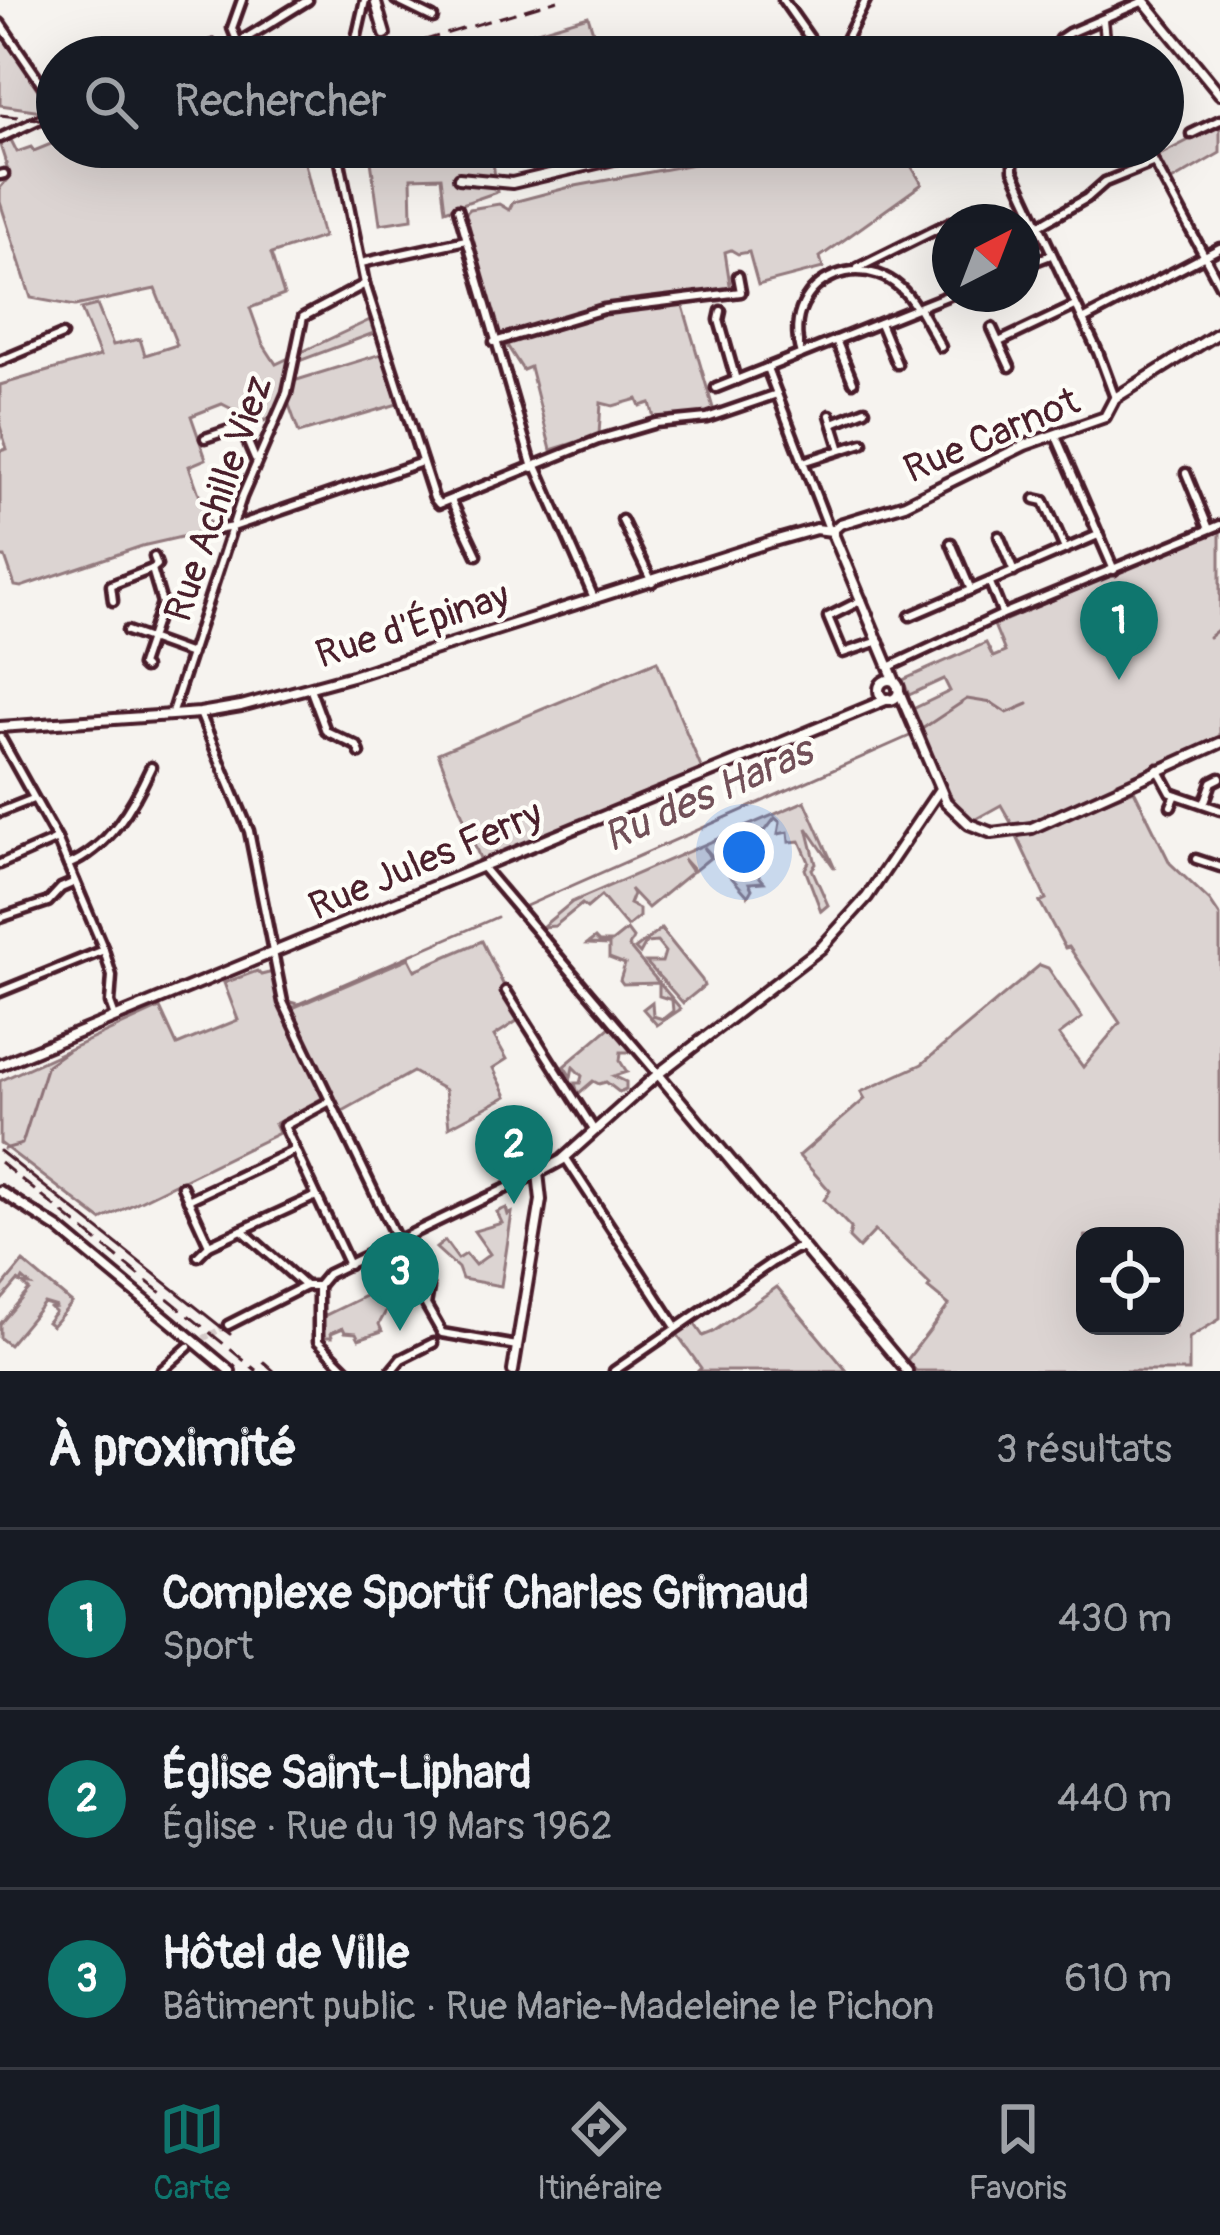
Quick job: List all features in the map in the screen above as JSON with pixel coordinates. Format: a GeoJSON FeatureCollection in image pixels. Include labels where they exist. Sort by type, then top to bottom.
{"type":"FeatureCollection","features":[{"type":"Feature","properties":{"kind":"street"},"geometry":{"type":"LineString","coordinates":[[235,36],[232,28],[242,0]]}},
{"type":"Feature","properties":{"kind":"street"},"geometry":{"type":"LineString","coordinates":[[249,36],[308,0]]}},
{"type":"Feature","properties":{"kind":"street"},"geometry":{"type":"LineString","coordinates":[[357,36],[365,0]]}},
{"type":"Feature","properties":{"kind":"street"},"geometry":{"type":"LineString","coordinates":[[375,0],[385,34]]}},
{"type":"Feature","properties":{"kind":"street"},"geometry":{"type":"LineString","coordinates":[[396,0],[433,18]]}},
{"type":"Feature","properties":{"kind":"street"},"geometry":{"type":"LineString","coordinates":[[783,0],[808,36]]}},
{"type":"Feature","properties":{"kind":"street"},"geometry":{"type":"LineString","coordinates":[[848,36],[866,0]]}},
{"type":"Feature","properties":{"kind":"street"},"geometry":{"type":"LineString","coordinates":[[1067,36],[1144,1],[1173,36]]}},
{"type":"Feature","properties":{"kind":"street"},"geometry":{"type":"LineString","coordinates":[[1103,20],[1105,36]]}},
{"type":"Feature","properties":{"kind":"street"},"geometry":{"type":"LineString","coordinates":[[0,23],[36,77]]}},
{"type":"Feature","properties":{"kind":"street"},"geometry":{"type":"LineString","coordinates":[[1184,50],[1220,94]]}},
{"type":"Feature","properties":{"kind":"street"},"geometry":{"type":"LineString","coordinates":[[1209,80],[1220,74]]}},
{"type":"Feature","properties":{"kind":"street"},"geometry":{"type":"LineString","coordinates":[[0,138],[36,119]]}},
{"type":"Feature","properties":{"kind":"street"},"geometry":{"type":"LineString","coordinates":[[1191,134],[1220,121]]}},
{"type":"Feature","properties":{"kind":"street"},"geometry":{"type":"LineString","coordinates":[[341,168],[365,284],[436,502],[452,502],[614,435],[656,423],[707,418],[776,394]]}},
{"type":"Feature","properties":{"kind":"street"},"geometry":{"type":"LineString","coordinates":[[459,178],[512,183],[576,168]]}},
{"type":"Feature","properties":{"kind":"street"},"geometry":{"type":"LineString","coordinates":[[1012,168],[1028,204]]}},
{"type":"Feature","properties":{"kind":"street"},"geometry":{"type":"LineString","coordinates":[[1040,225],[1106,182],[1140,168]]}},
{"type":"Feature","properties":{"kind":"street"},"geometry":{"type":"LineString","coordinates":[[1155,168],[1220,285]]}},
{"type":"Feature","properties":{"kind":"street"},"geometry":{"type":"LineString","coordinates":[[458,209],[534,467],[594,598]]}},
{"type":"Feature","properties":{"kind":"street"},"geometry":{"type":"LineString","coordinates":[[354,231],[365,230]]}},
{"type":"Feature","properties":{"kind":"street"},"geometry":{"type":"LineString","coordinates":[[1040,230],[1115,398]]}},
{"type":"Feature","properties":{"kind":"street"},"geometry":{"type":"LineString","coordinates":[[801,354],[797,327],[805,301],[824,280],[856,271],[932,231]]}},
{"type":"Feature","properties":{"kind":"street"},"geometry":{"type":"LineString","coordinates":[[361,263],[466,240]]}},
{"type":"Feature","properties":{"kind":"street"},"geometry":{"type":"LineString","coordinates":[[1083,320],[1220,248]]}},
{"type":"Feature","properties":{"kind":"street"},"geometry":{"type":"LineString","coordinates":[[1040,259],[1051,255]]}},
{"type":"Feature","properties":{"kind":"street"},"geometry":{"type":"LineString","coordinates":[[879,257],[875,265],[879,273]]}},
{"type":"Feature","properties":{"kind":"street"},"geometry":{"type":"LineString","coordinates":[[856,271],[879,273],[900,285],[940,347]]}},
{"type":"Feature","properties":{"kind":"street"},"geometry":{"type":"LineString","coordinates":[[494,342],[604,309],[742,292],[738,276]]}},
{"type":"Feature","properties":{"kind":"street","name":"Rue Achille Viez"},"geometry":{"type":"LineString","coordinates":[[171,715],[256,461],[287,393],[303,317],[365,284]]}},
{"type":"Feature","properties":{"kind":"street"},"geometry":{"type":"LineString","coordinates":[[716,388],[932,302]]}},
{"type":"Feature","properties":{"kind":"street"},"geometry":{"type":"LineString","coordinates":[[999,342],[1076,306]]}},
{"type":"Feature","properties":{"kind":"street"},"geometry":{"type":"LineString","coordinates":[[721,311],[719,320],[736,380]]}},
{"type":"Feature","properties":{"kind":"street"},"geometry":{"type":"LineString","coordinates":[[880,323],[897,364]]}},
{"type":"Feature","properties":{"kind":"street"},"geometry":{"type":"LineString","coordinates":[[992,328],[1010,367]]}},
{"type":"Feature","properties":{"kind":"street","name":"Rue Carnot"},"geometry":{"type":"LineString","coordinates":[[831,530],[928,494],[1055,434],[1105,417],[1115,398],[1220,332]]}},
{"type":"Feature","properties":{"kind":"street"},"geometry":{"type":"LineString","coordinates":[[0,361],[62,335]]}},
{"type":"Feature","properties":{"kind":"street"},"geometry":{"type":"LineString","coordinates":[[836,340],[853,382]]}},
{"type":"Feature","properties":{"kind":"street"},"geometry":{"type":"LineString","coordinates":[[767,368],[879,641],[892,693]]}},
{"type":"Feature","properties":{"kind":"street"},"geometry":{"type":"LineString","coordinates":[[840,447],[831,419],[865,410]]}},
{"type":"Feature","properties":{"kind":"street"},"geometry":{"type":"LineString","coordinates":[[205,438],[241,426],[256,461]]}},
{"type":"Feature","properties":{"kind":"street"},"geometry":{"type":"LineString","coordinates":[[1055,434],[1114,570]]}},
{"type":"Feature","properties":{"kind":"street"},"geometry":{"type":"LineString","coordinates":[[803,462],[862,442]]}},
{"type":"Feature","properties":{"kind":"street"},"geometry":{"type":"LineString","coordinates":[[205,532],[233,527],[422,462]]}},
{"type":"Feature","properties":{"kind":"street"},"geometry":{"type":"LineString","coordinates":[[1186,472],[1209,530]]}},
{"type":"Feature","properties":{"kind":"street"},"geometry":{"type":"LineString","coordinates":[[1036,499],[1044,501],[1065,549]]}},
{"type":"Feature","properties":{"kind":"street"},"geometry":{"type":"LineString","coordinates":[[452,502],[478,555]]}},
{"type":"Feature","properties":{"kind":"street"},"geometry":{"type":"LineString","coordinates":[[622,520],[652,582]]}},
{"type":"Feature","properties":{"kind":"street"},"geometry":{"type":"LineString","coordinates":[[1220,524],[889,667],[884,682],[906,706],[940,790],[953,810],[971,825],[992,833],[1018,832],[1220,743]]}},
{"type":"Feature","properties":{"kind":"street","name":"Rue d'Épinay"},"geometry":{"type":"LineString","coordinates":[[0,727],[200,713],[310,688],[770,542],[816,529],[831,530]]}},
{"type":"Feature","properties":{"kind":"street"},"geometry":{"type":"LineString","coordinates":[[999,536],[1014,572]]}},
{"type":"Feature","properties":{"kind":"street"},"geometry":{"type":"LineString","coordinates":[[910,616],[1098,536]]}},
{"type":"Feature","properties":{"kind":"street"},"geometry":{"type":"LineString","coordinates":[[951,543],[971,590]]}},
{"type":"Feature","properties":{"kind":"street"},"geometry":{"type":"LineString","coordinates":[[113,601],[111,585],[152,569],[157,565],[154,557]]}},
{"type":"Feature","properties":{"kind":"street"},"geometry":{"type":"LineString","coordinates":[[144,668],[162,598],[152,569]]}},
{"type":"Feature","properties":{"kind":"street"},"geometry":{"type":"LineString","coordinates":[[990,583],[1003,614]]}},
{"type":"Feature","properties":{"kind":"street"},"geometry":{"type":"LineString","coordinates":[[862,600],[829,617],[843,653],[879,641]]}},
{"type":"Feature","properties":{"kind":"street"},"geometry":{"type":"LineString","coordinates":[[128,631],[191,654]]}},
{"type":"Feature","properties":{"kind":"street"},"geometry":{"type":"LineString","coordinates":[[310,688],[326,730],[357,746],[361,753]]}},
{"type":"Feature","properties":{"kind":"street","name":"Rue Jules Ferry"},"geometry":{"type":"LineString","coordinates":[[0,1065],[872,709],[892,693]]}},
{"type":"Feature","properties":{"kind":"street"},"geometry":{"type":"LineString","coordinates":[[200,713],[249,831],[283,1002],[411,1270],[428,1288],[426,1305],[442,1333],[517,1346]]}},
{"type":"Feature","properties":{"kind":"street"},"geometry":{"type":"LineString","coordinates":[[1,742],[57,839],[104,950],[111,969],[110,1003],[115,1017]]}},
{"type":"Feature","properties":{"kind":"street"},"geometry":{"type":"LineString","coordinates":[[68,865],[90,856],[126,814],[151,766]]}},
{"type":"Feature","properties":{"kind":"street"},"geometry":{"type":"LineString","coordinates":[[1158,769],[1175,794],[1220,810]]}},
{"type":"Feature","properties":{"kind":"street"},"geometry":{"type":"LineString","coordinates":[[1204,804],[1212,782],[1220,778]]}},
{"type":"Feature","properties":{"kind":"street"},"geometry":{"type":"LineString","coordinates":[[348,1371],[317,1339],[318,1286],[326,1276],[566,1157],[658,1074],[834,935],[867,897],[940,790]]}},
{"type":"Feature","properties":{"kind":"street"},"geometry":{"type":"LineString","coordinates":[[1171,806],[1175,794]]}},
{"type":"Feature","properties":{"kind":"street"},"geometry":{"type":"LineString","coordinates":[[0,812],[33,800]]}},
{"type":"Feature","properties":{"kind":"street"},"geometry":{"type":"LineString","coordinates":[[0,864],[57,839]]}},
{"type":"Feature","properties":{"kind":"street"},"geometry":{"type":"LineString","coordinates":[[1196,859],[1220,867]]}},
{"type":"Feature","properties":{"kind":"street"},"geometry":{"type":"LineString","coordinates":[[483,868],[908,1371]]}},
{"type":"Feature","properties":{"kind":"street"},"geometry":{"type":"LineString","coordinates":[[0,918],[48,902],[75,882]]}},
{"type":"Feature","properties":{"kind":"street"},"geometry":{"type":"LineString","coordinates":[[0,992],[104,950]]}},
{"type":"Feature","properties":{"kind":"street"},"geometry":{"type":"LineString","coordinates":[[506,991],[595,1131]]}},
{"type":"Feature","properties":{"kind":"street"},"geometry":{"type":"LineString","coordinates":[[330,1101],[285,1124],[349,1265]]}},
{"type":"Feature","properties":{"kind":"street"},"geometry":{"type":"LineString","coordinates":[[188,1200],[296,1150]]}},
{"type":"Feature","properties":{"kind":"street"},"geometry":{"type":"LineString","coordinates":[[566,1157],[676,1327]]}},
{"type":"Feature","properties":{"kind":"street"},"geometry":{"type":"LineString","coordinates":[[513,1371],[541,1200],[538,1173]]}},
{"type":"Feature","properties":{"kind":"street"},"geometry":{"type":"LineString","coordinates":[[182,1186],[209,1245]]}},
{"type":"Feature","properties":{"kind":"street"},"geometry":{"type":"LineString","coordinates":[[0,1191],[59,1229],[230,1371]]}},
{"type":"Feature","properties":{"kind":"street"},"geometry":{"type":"LineString","coordinates":[[198,1256],[209,1245],[316,1195]]}},
{"type":"Feature","properties":{"kind":"street"},"geometry":{"type":"LineString","coordinates":[[242,1230],[305,1286]]}},
{"type":"Feature","properties":{"kind":"street"},"geometry":{"type":"LineString","coordinates":[[614,1371],[794,1249],[805,1249]]}},
{"type":"Feature","properties":{"kind":"street"},"geometry":{"type":"LineString","coordinates":[[227,1325],[305,1286],[318,1286]]}},
{"type":"Feature","properties":{"kind":"street"},"geometry":{"type":"LineString","coordinates":[[391,1371],[401,1358],[433,1343]]}},
{"type":"Feature","properties":{"kind":"street"},"geometry":{"type":"LineString","coordinates":[[161,1371],[188,1347]]}},
{"type":"Feature","properties":{"kind":"shaded area"},"geometry":{"type":"Polygon","coordinates":[[[588,16],[594,36],[520,36],[588,16]]]}},
{"type":"Feature","properties":{"kind":"shaded area"},"geometry":{"type":"Polygon","coordinates":[[[0,33],[36,87],[36,110],[0,105],[0,33]]]}},
{"type":"Feature","properties":{"kind":"shaded area"},"geometry":{"type":"Polygon","coordinates":[[[1220,124],[1220,153],[1168,183],[1160,168],[1184,168],[1184,143],[1220,124]]]}},
{"type":"Feature","properties":{"kind":"shaded area"},"geometry":{"type":"Polygon","coordinates":[[[11,140],[17,152],[31,147],[36,168],[306,168],[323,237],[271,254],[284,295],[250,308],[263,344],[276,364],[370,320],[374,333],[288,365],[284,384],[381,354],[401,403],[299,433],[288,402],[281,404],[278,415],[247,428],[240,416],[235,417],[222,404],[191,416],[206,459],[189,466],[212,530],[142,546],[15,586],[5,557],[0,557],[0,451],[7,449],[0,426],[0,385],[100,356],[81,309],[97,305],[113,345],[140,339],[145,355],[177,345],[155,289],[75,306],[31,298],[0,202],[0,188],[10,176],[0,145],[11,140]]]}},
{"type":"Feature","properties":{"kind":"shaded area"},"geometry":{"type":"Polygon","coordinates":[[[372,168],[494,168],[497,192],[445,210],[441,177],[411,178],[412,219],[380,224],[372,168]]]}},
{"type":"Feature","properties":{"kind":"shaded area"},"geometry":{"type":"Polygon","coordinates":[[[672,168],[912,168],[922,184],[820,257],[823,268],[758,285],[749,252],[731,250],[725,252],[731,291],[681,299],[713,408],[710,414],[655,421],[650,403],[640,406],[637,399],[613,406],[601,403],[599,435],[551,450],[530,367],[523,370],[497,330],[464,215],[470,209],[499,204],[509,210],[513,202],[672,168]]]}},
{"type":"Feature","properties":{"kind":"shaded area"},"geometry":{"type":"Polygon","coordinates":[[[1220,529],[1220,736],[1090,800],[1037,820],[1013,826],[1001,805],[974,820],[962,810],[936,770],[913,709],[950,691],[944,679],[909,695],[903,680],[986,643],[993,657],[1005,652],[994,625],[1220,529]]]}},
{"type":"Feature","properties":{"kind":"shaded area"},"geometry":{"type":"Polygon","coordinates":[[[657,661],[702,770],[481,861],[438,753],[657,661]]]}},
{"type":"Feature","properties":{"kind":"shaded area"},"geometry":{"type":"Polygon","coordinates":[[[1134,790],[1170,863],[1220,916],[1220,1319],[1189,1338],[1189,1371],[916,1371],[907,1360],[949,1305],[875,1231],[859,1248],[849,1238],[851,1228],[824,1200],[830,1191],[799,1156],[865,1099],[861,1092],[922,1064],[1040,965],[1048,968],[1082,1018],[1059,1035],[1083,1067],[1120,1023],[1069,947],[1065,948],[1040,902],[1046,899],[1017,837],[1134,790]]]}},
{"type":"Feature","properties":{"kind":"shaded area"},"geometry":{"type":"Polygon","coordinates":[[[805,801],[835,869],[807,828],[816,864],[812,869],[828,905],[821,911],[800,841],[789,842],[788,832],[778,834],[780,822],[775,818],[744,850],[743,857],[764,882],[749,883],[748,896],[704,847],[710,858],[694,871],[683,859],[692,872],[648,908],[630,889],[629,904],[639,909],[639,917],[627,927],[601,896],[587,908],[582,904],[555,926],[542,927],[572,902],[805,801]]]}},
{"type":"Feature","properties":{"kind":"shaded area"},"geometry":{"type":"Polygon","coordinates":[[[661,929],[704,986],[683,1003],[646,962],[662,962],[665,952],[657,942],[646,943],[640,954],[635,949],[661,929]]]}},
{"type":"Feature","properties":{"kind":"shaded area"},"geometry":{"type":"Polygon","coordinates":[[[627,930],[633,938],[629,947],[681,1009],[657,1025],[643,1009],[652,1002],[653,1016],[663,1019],[673,1011],[672,1000],[659,996],[659,983],[623,984],[625,964],[609,958],[609,945],[587,944],[595,938],[612,942],[627,930]]]}},
{"type":"Feature","properties":{"kind":"shaded area"},"geometry":{"type":"Polygon","coordinates":[[[482,941],[520,1019],[494,1036],[507,1059],[493,1068],[507,1096],[449,1127],[445,1090],[413,1072],[341,1112],[288,1006],[409,958],[415,970],[482,941]]]}},
{"type":"Feature","properties":{"kind":"shaded area"},"geometry":{"type":"Polygon","coordinates":[[[257,971],[261,975],[273,972],[281,1005],[324,1097],[275,1124],[279,1133],[101,1220],[0,1143],[0,1081],[160,1008],[177,1045],[238,1020],[224,983],[257,971]]]}},
{"type":"Feature","properties":{"kind":"shaded area"},"geometry":{"type":"Polygon","coordinates":[[[611,1026],[633,1052],[621,1052],[627,1072],[614,1076],[626,1082],[626,1089],[619,1092],[606,1082],[593,1081],[578,1094],[575,1083],[582,1076],[573,1067],[571,1077],[564,1066],[611,1026]]]}},
{"type":"Feature","properties":{"kind":"shaded area"},"geometry":{"type":"Polygon","coordinates":[[[506,1208],[508,1215],[512,1213],[501,1286],[462,1279],[458,1268],[436,1248],[445,1241],[458,1259],[466,1254],[475,1265],[490,1254],[474,1231],[502,1223],[497,1212],[506,1208]]]}},
{"type":"Feature","properties":{"kind":"shaded area"},"geometry":{"type":"Polygon","coordinates":[[[23,1262],[72,1303],[52,1326],[47,1322],[55,1312],[51,1308],[57,1307],[44,1303],[9,1345],[0,1338],[0,1324],[29,1290],[23,1284],[30,1285],[18,1281],[0,1302],[0,1290],[23,1262]]]}},
{"type":"Feature","properties":{"kind":"shaded area"},"geometry":{"type":"Polygon","coordinates":[[[402,1278],[400,1296],[420,1293],[401,1310],[386,1311],[379,1324],[382,1331],[359,1339],[343,1328],[331,1333],[332,1337],[323,1337],[322,1317],[402,1278]]]}},
{"type":"Feature","properties":{"kind":"shaded area"},"geometry":{"type":"Polygon","coordinates":[[[777,1287],[847,1371],[698,1371],[701,1368],[677,1334],[694,1323],[703,1336],[713,1332],[777,1287]]]}},
{"type":"Feature","properties":{"kind":"waterway","name":"Ru des Haras"},"geometry":{"type":"LineString","coordinates":[[1209,637],[1220,628]]}},
{"type":"Feature","properties":{"kind":"waterway","name":"Ru des Haras"},"geometry":{"type":"LineString","coordinates":[[922,729],[967,699],[992,703],[1007,713],[1028,704]]}},
{"type":"Feature","properties":{"kind":"waterway","name":"Ru des Haras"},"geometry":{"type":"LineString","coordinates":[[526,906],[912,735]]}},
{"type":"Feature","properties":{"kind":"waterway","name":"Ru des Haras"},"geometry":{"type":"LineString","coordinates":[[290,1002],[298,1004],[497,917]]}},
{"type":"Feature","properties":{"kind":"waterway","name":"Ru des Haras"},"geometry":{"type":"LineString","coordinates":[[4,1149],[22,1144],[47,1065],[67,1051]]}},
{"type":"Feature","properties":{"kind":"tunnel"},"geometry":{"type":"LineString","coordinates":[[188,1347],[228,1325]]}},
{"type":"Feature","properties":{"kind":"tram line"},"geometry":{"type":"LineString","coordinates":[[0,1151],[230,1334]]}},
{"type":"Feature","properties":{"kind":"tram line"},"geometry":{"type":"LineString","coordinates":[[264,1362],[274,1371]]}},
{"type":"Feature","properties":{"kind":"railway"},"geometry":{"type":"LineString","coordinates":[[439,36],[558,0]]}},
{"type":"Feature","properties":{"kind":"railway"},"geometry":{"type":"LineString","coordinates":[[0,115],[36,119]]}},
{"type":"Feature","properties":{"kind":"railway"},"geometry":{"type":"LineString","coordinates":[[0,1162],[257,1371]]}},
{"type":"Feature","properties":{"kind":"place","name":"Complexe Sportif Charles Grimaud"},"geometry":{"type":"Point","coordinates":[1119,680]}},
{"type":"Feature","properties":{"kind":"place","name":"Église Saint-Liphard"},"geometry":{"type":"Point","coordinates":[514,1204]}},
{"type":"Feature","properties":{"kind":"place","name":"Hôtel de Ville"},"geometry":{"type":"Point","coordinates":[400,1331]}}]}
